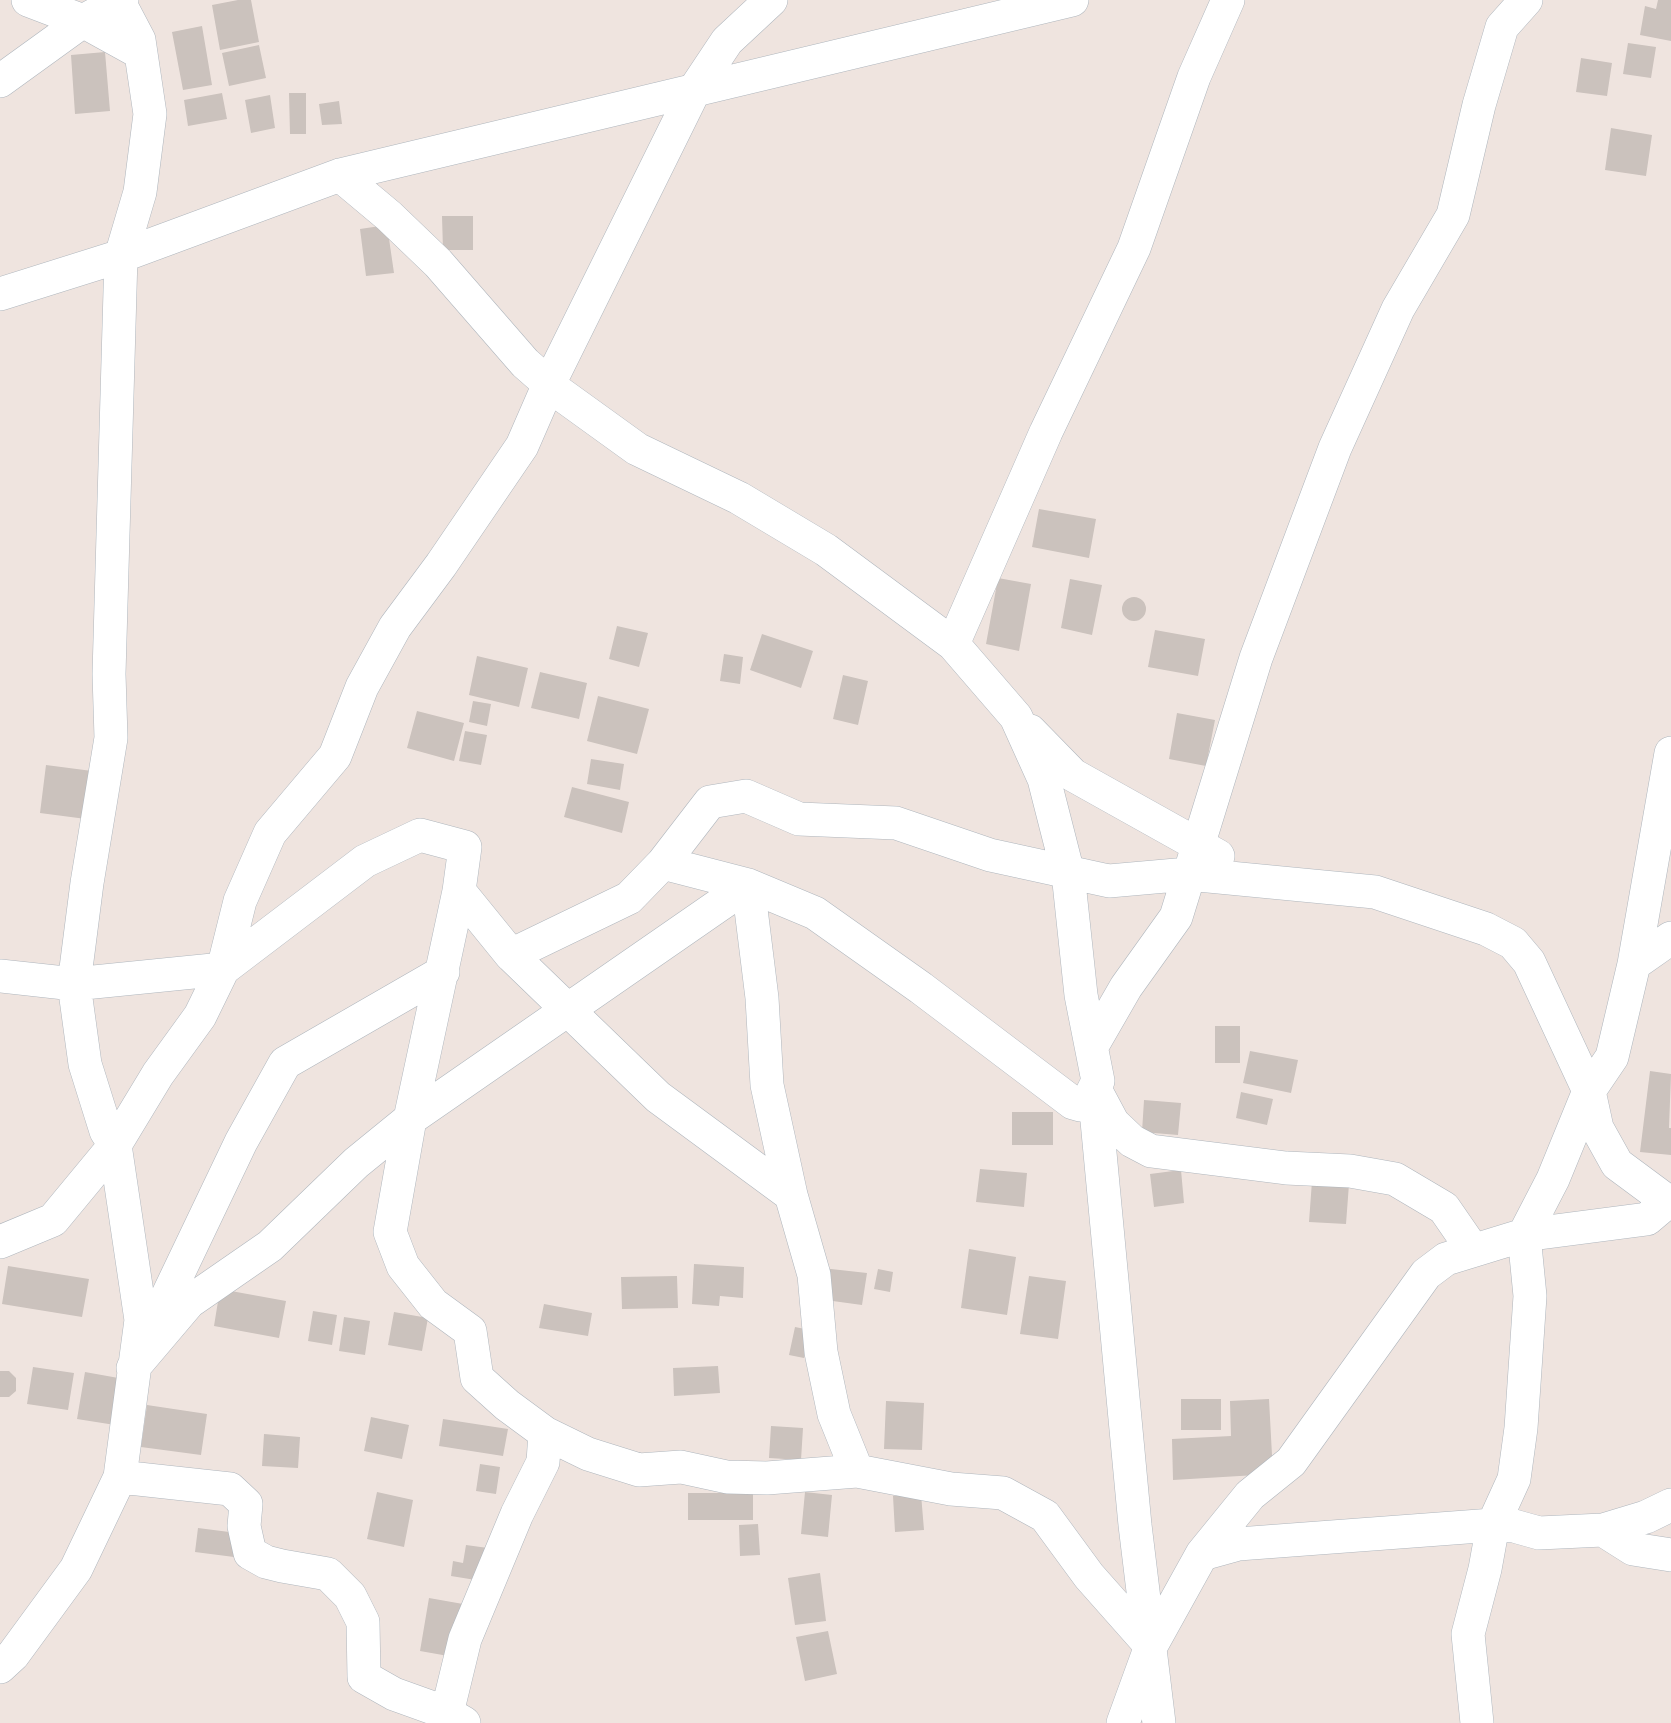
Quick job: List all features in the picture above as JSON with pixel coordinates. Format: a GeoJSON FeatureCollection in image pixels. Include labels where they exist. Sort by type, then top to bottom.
{"type":"FeatureCollection","features":[{"type":"Feature","properties":{"kind":"street"},"geometry":{"type":"LineString","coordinates":[[28,0],[83,21],[141,54]]}},
{"type":"Feature","properties":{"kind":"street"},"geometry":{"type":"LineString","coordinates":[[0,1242],[52,1220],[115,1145],[158,1074],[200,1016],[223,969],[240,901],[270,832],[335,756],[362,687],[395,627],[441,565],[522,446],[549,384],[695,89],[727,41],[771,0]]}},
{"type":"Feature","properties":{"kind":"street"},"geometry":{"type":"LineString","coordinates":[[0,294],[121,256],[340,175],[1072,0]]}},
{"type":"Feature","properties":{"kind":"street"},"geometry":{"type":"LineString","coordinates":[[953,644],[1046,432],[1134,248],[1194,77],[1228,0]]}},
{"type":"Feature","properties":{"kind":"street"},"geometry":{"type":"LineString","coordinates":[[1092,1046],[1126,987],[1176,917],[1256,658],[1335,448],[1398,309],[1453,215],[1479,105],[1502,27],[1526,0]]}},
{"type":"Feature","properties":{"kind":"street"},"geometry":{"type":"LineString","coordinates":[[0,81],[83,21],[120,1],[139,40],[150,114],[140,192],[121,256],[109,674],[111,738],[87,883],[74,984],[85,1064],[106,1131],[115,1145],[141,1320],[120,1477],[76,1569],[13,1655],[0,1667]]}},
{"type":"Feature","properties":{"kind":"street"},"geometry":{"type":"LineString","coordinates":[[340,175],[389,216],[438,263],[525,363],[549,384],[637,449],[739,498],[826,550],[953,644],[1016,717],[1073,775],[1194,859],[1259,881],[1375,892],[1486,929],[1513,943],[1529,962],[1589,1091],[1597,1128],[1617,1164],[1670,1208],[1647,1219],[1524,1235],[1446,1259],[1426,1274],[1291,1462],[1250,1494],[1202,1554],[1151,1646],[1123,1723]]}},
{"type":"Feature","properties":{"kind":"street"},"geometry":{"type":"LineString","coordinates":[[663,863],[748,885],[815,913],[921,988],[1073,1103],[1080,1105],[1087,1103],[1098,1081],[1081,995],[1068,873],[1044,779],[1016,717]]}},
{"type":"Feature","properties":{"kind":"street"},"geometry":{"type":"LineString","coordinates":[[1477,1723],[1468,1634],[1485,1569],[1492,1525],[1514,1479],[1521,1428],[1530,1296],[1524,1235],[1553,1179],[1589,1091],[1612,1057],[1634,964],[1671,753]]}},
{"type":"Feature","properties":{"kind":"street"},"geometry":{"type":"LineString","coordinates":[[511,955],[629,898],[663,863],[710,802],[746,796],[799,819],[896,823],[990,855],[1109,881],[1194,859]]}},
{"type":"Feature","properties":{"kind":"street"},"geometry":{"type":"LineString","coordinates":[[0,976],[74,984],[223,969],[365,861],[420,835],[465,847],[459,891],[410,1119],[390,1232],[403,1266],[434,1304],[470,1331],[477,1378],[507,1405],[545,1433],[588,1454],[639,1470],[681,1467],[727,1477],[767,1478],[857,1471],[951,1489],[1003,1494],[1045,1516],[1089,1576],[1151,1646]]}},
{"type":"Feature","properties":{"kind":"street"},"geometry":{"type":"LineString","coordinates":[[133,1368],[189,1302],[270,1246],[356,1163],[410,1119],[748,885]]}},
{"type":"Feature","properties":{"kind":"street"},"geometry":{"type":"LineString","coordinates":[[748,885],[762,998],[767,1085],[791,1195],[814,1275],[820,1352],[834,1414],[857,1471]]}},
{"type":"Feature","properties":{"kind":"street"},"geometry":{"type":"LineString","coordinates":[[459,891],[511,955],[658,1097],[791,1195]]}},
{"type":"Feature","properties":{"kind":"street"},"geometry":{"type":"LineString","coordinates":[[1634,964],[1671,938]]}},
{"type":"Feature","properties":{"kind":"street"},"geometry":{"type":"LineString","coordinates":[[133,1368],[241,1142],[285,1064],[443,972]]}},
{"type":"Feature","properties":{"kind":"street"},"geometry":{"type":"LineString","coordinates":[[1094,1089],[1113,1123],[1132,1141],[1151,1151],[1286,1168],[1350,1170],[1395,1179],[1444,1208],[1473,1250]]}},
{"type":"Feature","properties":{"kind":"street"},"geometry":{"type":"LineString","coordinates":[[1094,1089],[1135,1525],[1159,1723]]}},
{"type":"Feature","properties":{"kind":"street"},"geometry":{"type":"LineString","coordinates":[[120,1477],[230,1489],[246,1504],[244,1526],[250,1553],[274,1564],[328,1574],[350,1596],[363,1622],[364,1677],[394,1694],[456,1718],[465,1640],[517,1514],[543,1461],[545,1433]]}},
{"type":"Feature","properties":{"kind":"street"},"geometry":{"type":"LineString","coordinates":[[1202,1554],[1238,1544],[1492,1525],[1514,1526],[1539,1533],[1603,1530],[1646,1517],[1671,1505]]}},
{"type":"Feature","properties":{"kind":"street"},"geometry":{"type":"LineString","coordinates":[[1603,1530],[1633,1549],[1671,1555]]}},
{"type":"Feature","properties":{"kind":"building"},"geometry":{"type":"Polygon","coordinates":[[[251,0],[259,42],[220,50],[212,5],[251,0]]]}},
{"type":"Feature","properties":{"kind":"building"},"geometry":{"type":"Polygon","coordinates":[[[1658,0],[1671,0],[1671,41],[1640,35],[1645,6],[1656,9],[1658,0]]]}},
{"type":"Feature","properties":{"kind":"building"},"geometry":{"type":"Polygon","coordinates":[[[202,26],[212,85],[183,90],[172,32],[202,26]]]}},
{"type":"Feature","properties":{"kind":"building"},"geometry":{"type":"Polygon","coordinates":[[[1628,43],[1656,47],[1651,78],[1623,74],[1628,43]]]}},
{"type":"Feature","properties":{"kind":"building"},"geometry":{"type":"Polygon","coordinates":[[[259,45],[266,78],[229,86],[222,53],[259,45]]]}},
{"type":"Feature","properties":{"kind":"building"},"geometry":{"type":"Polygon","coordinates":[[[105,52],[110,111],[75,114],[71,55],[105,52]]]}},
{"type":"Feature","properties":{"kind":"building"},"geometry":{"type":"Polygon","coordinates":[[[1581,58],[1612,63],[1607,96],[1576,92],[1581,58]]]}},
{"type":"Feature","properties":{"kind":"building"},"geometry":{"type":"Polygon","coordinates":[[[222,93],[227,119],[188,126],[184,100],[222,93]]]}},
{"type":"Feature","properties":{"kind":"building"},"geometry":{"type":"Polygon","coordinates":[[[289,93],[306,93],[306,134],[290,134],[289,93]]]}},
{"type":"Feature","properties":{"kind":"building"},"geometry":{"type":"Polygon","coordinates":[[[270,95],[275,128],[251,133],[245,100],[270,95]]]}},
{"type":"Feature","properties":{"kind":"building"},"geometry":{"type":"Polygon","coordinates":[[[339,101],[342,124],[322,125],[319,104],[339,101]]]}},
{"type":"Feature","properties":{"kind":"building"},"geometry":{"type":"Polygon","coordinates":[[[1611,128],[1652,135],[1646,176],[1605,170],[1611,128]]]}},
{"type":"Feature","properties":{"kind":"building"},"geometry":{"type":"Polygon","coordinates":[[[442,216],[473,216],[473,250],[443,250],[442,216]]]}},
{"type":"Feature","properties":{"kind":"building"},"geometry":{"type":"Polygon","coordinates":[[[387,225],[394,273],[366,276],[360,229],[387,225]]]}},
{"type":"Feature","properties":{"kind":"building"},"geometry":{"type":"Polygon","coordinates":[[[1039,509],[1096,519],[1089,558],[1032,547],[1039,509]]]}},
{"type":"Feature","properties":{"kind":"building"},"geometry":{"type":"Polygon","coordinates":[[[998,578],[1031,584],[1019,651],[986,644],[998,578]]]}},
{"type":"Feature","properties":{"kind":"building"},"geometry":{"type":"Polygon","coordinates":[[[1070,579],[1102,585],[1092,635],[1061,628],[1070,579]]]}},
{"type":"Feature","properties":{"kind":"building"},"geometry":{"type":"Polygon","coordinates":[[[1134,597],[1139,598],[1145,604],[1145,614],[1139,620],[1134,621],[1129,620],[1123,614],[1122,609],[1123,604],[1129,598],[1134,597]]]}},
{"type":"Feature","properties":{"kind":"building"},"geometry":{"type":"Polygon","coordinates":[[[617,626],[648,633],[639,667],[609,659],[617,626]]]}},
{"type":"Feature","properties":{"kind":"building"},"geometry":{"type":"Polygon","coordinates":[[[1155,630],[1205,639],[1198,676],[1148,667],[1155,630]]]}},
{"type":"Feature","properties":{"kind":"building"},"geometry":{"type":"Polygon","coordinates":[[[762,634],[813,651],[801,688],[750,670],[762,634]]]}},
{"type":"Feature","properties":{"kind":"building"},"geometry":{"type":"Polygon","coordinates":[[[724,654],[743,657],[740,684],[720,681],[724,654]]]}},
{"type":"Feature","properties":{"kind":"building"},"geometry":{"type":"Polygon","coordinates":[[[477,656],[528,668],[519,707],[469,695],[477,656]]]}},
{"type":"Feature","properties":{"kind":"building"},"geometry":{"type":"Polygon","coordinates":[[[540,672],[587,683],[579,719],[531,708],[540,672]]]}},
{"type":"Feature","properties":{"kind":"building"},"geometry":{"type":"Polygon","coordinates":[[[843,675],[868,681],[858,725],[833,719],[843,675]]]}},
{"type":"Feature","properties":{"kind":"building"},"geometry":{"type":"Polygon","coordinates":[[[598,696],[649,709],[637,754],[587,741],[598,696]]]}},
{"type":"Feature","properties":{"kind":"building"},"geometry":{"type":"Polygon","coordinates":[[[473,701],[491,704],[487,726],[469,722],[473,701]]]}},
{"type":"Feature","properties":{"kind":"building"},"geometry":{"type":"Polygon","coordinates":[[[417,711],[464,723],[454,761],[407,748],[417,711]]]}},
{"type":"Feature","properties":{"kind":"building"},"geometry":{"type":"Polygon","coordinates":[[[1177,713],[1215,720],[1206,766],[1169,759],[1177,713]]]}},
{"type":"Feature","properties":{"kind":"building"},"geometry":{"type":"Polygon","coordinates":[[[465,731],[487,735],[481,765],[459,761],[465,731]]]}},
{"type":"Feature","properties":{"kind":"building"},"geometry":{"type":"Polygon","coordinates":[[[591,759],[624,764],[620,790],[587,784],[591,759]]]}},
{"type":"Feature","properties":{"kind":"building"},"geometry":{"type":"Polygon","coordinates":[[[46,765],[92,771],[86,819],[40,813],[46,765]]]}},
{"type":"Feature","properties":{"kind":"building"},"geometry":{"type":"Polygon","coordinates":[[[572,787],[629,802],[622,833],[564,817],[572,787]]]}},
{"type":"Feature","properties":{"kind":"building"},"geometry":{"type":"Polygon","coordinates":[[[1215,1026],[1240,1026],[1240,1063],[1215,1063],[1215,1026]]]}},
{"type":"Feature","properties":{"kind":"building"},"geometry":{"type":"Polygon","coordinates":[[[1250,1051],[1298,1060],[1291,1093],[1243,1083],[1250,1051]]]}},
{"type":"Feature","properties":{"kind":"building"},"geometry":{"type":"Polygon","coordinates":[[[1650,1071],[1671,1074],[1669,1128],[1671,1128],[1671,1155],[1640,1152],[1650,1071]]]}},
{"type":"Feature","properties":{"kind":"building"},"geometry":{"type":"Polygon","coordinates":[[[1241,1092],[1273,1099],[1267,1125],[1236,1118],[1241,1092]]]}},
{"type":"Feature","properties":{"kind":"building"},"geometry":{"type":"Polygon","coordinates":[[[1144,1100],[1181,1103],[1178,1135],[1142,1132],[1144,1100]]]}},
{"type":"Feature","properties":{"kind":"building"},"geometry":{"type":"Polygon","coordinates":[[[1012,1112],[1053,1112],[1053,1145],[1012,1145],[1012,1112]]]}},
{"type":"Feature","properties":{"kind":"building"},"geometry":{"type":"Polygon","coordinates":[[[980,1169],[1027,1173],[1024,1207],[976,1202],[980,1169]]]}},
{"type":"Feature","properties":{"kind":"building"},"geometry":{"type":"Polygon","coordinates":[[[1181,1170],[1184,1203],[1154,1207],[1150,1174],[1181,1170]]]}},
{"type":"Feature","properties":{"kind":"building"},"geometry":{"type":"Polygon","coordinates":[[[1312,1181],[1349,1184],[1346,1224],[1309,1222],[1312,1181]]]}},
{"type":"Feature","properties":{"kind":"building"},"geometry":{"type":"Polygon","coordinates":[[[969,1249],[1016,1257],[1007,1315],[961,1308],[969,1249]]]}},
{"type":"Feature","properties":{"kind":"building"},"geometry":{"type":"Polygon","coordinates":[[[694,1264],[744,1267],[743,1298],[720,1296],[719,1306],[692,1304],[694,1264]]]}},
{"type":"Feature","properties":{"kind":"building"},"geometry":{"type":"Polygon","coordinates":[[[8,1266],[89,1279],[82,1317],[2,1304],[8,1266]]]}},
{"type":"Feature","properties":{"kind":"building"},"geometry":{"type":"Polygon","coordinates":[[[822,1268],[867,1273],[862,1305],[818,1299],[822,1268]]]}},
{"type":"Feature","properties":{"kind":"building"},"geometry":{"type":"Polygon","coordinates":[[[878,1269],[893,1272],[890,1292],[874,1289],[878,1269]]]}},
{"type":"Feature","properties":{"kind":"building"},"geometry":{"type":"Polygon","coordinates":[[[677,1276],[678,1308],[622,1309],[621,1277],[677,1276]]]}},
{"type":"Feature","properties":{"kind":"building"},"geometry":{"type":"Polygon","coordinates":[[[1029,1276],[1066,1281],[1058,1339],[1020,1334],[1029,1276]]]}},
{"type":"Feature","properties":{"kind":"building"},"geometry":{"type":"Polygon","coordinates":[[[220,1289],[286,1301],[279,1338],[214,1326],[220,1289]]]}},
{"type":"Feature","properties":{"kind":"building"},"geometry":{"type":"Polygon","coordinates":[[[544,1304],[592,1313],[588,1336],[539,1328],[544,1304]]]}},
{"type":"Feature","properties":{"kind":"building"},"geometry":{"type":"Polygon","coordinates":[[[313,1311],[337,1315],[332,1345],[308,1341],[313,1311]]]}},
{"type":"Feature","properties":{"kind":"building"},"geometry":{"type":"Polygon","coordinates":[[[394,1312],[428,1318],[422,1351],[388,1345],[394,1312]]]}},
{"type":"Feature","properties":{"kind":"building"},"geometry":{"type":"Polygon","coordinates":[[[344,1317],[370,1321],[365,1355],[339,1351],[344,1317]]]}},
{"type":"Feature","properties":{"kind":"building"},"geometry":{"type":"Polygon","coordinates":[[[795,1327],[810,1330],[804,1358],[789,1355],[795,1327]]]}},
{"type":"Feature","properties":{"kind":"building"},"geometry":{"type":"Polygon","coordinates":[[[718,1366],[720,1393],[674,1396],[673,1368],[718,1366]]]}},
{"type":"Feature","properties":{"kind":"building"},"geometry":{"type":"Polygon","coordinates":[[[33,1367],[74,1373],[68,1410],[27,1404],[33,1367]]]}},
{"type":"Feature","properties":{"kind":"building"},"geometry":{"type":"Polygon","coordinates":[[[0,1371],[9,1371],[16,1378],[16,1391],[9,1397],[0,1397],[0,1371]]]}},
{"type":"Feature","properties":{"kind":"building"},"geometry":{"type":"Polygon","coordinates":[[[85,1372],[124,1379],[115,1425],[77,1419],[85,1372]]]}},
{"type":"Feature","properties":{"kind":"building"},"geometry":{"type":"Polygon","coordinates":[[[1181,1399],[1221,1399],[1221,1430],[1181,1430],[1181,1399]]]}},
{"type":"Feature","properties":{"kind":"building"},"geometry":{"type":"Polygon","coordinates":[[[1269,1399],[1273,1474],[1173,1480],[1172,1439],[1231,1436],[1230,1401],[1269,1399]]]}},
{"type":"Feature","properties":{"kind":"building"},"geometry":{"type":"Polygon","coordinates":[[[886,1401],[924,1403],[922,1450],[884,1449],[886,1401]]]}},
{"type":"Feature","properties":{"kind":"building"},"geometry":{"type":"Polygon","coordinates":[[[147,1405],[207,1414],[201,1455],[141,1447],[147,1405]]]}},
{"type":"Feature","properties":{"kind":"building"},"geometry":{"type":"Polygon","coordinates":[[[371,1417],[409,1425],[402,1459],[364,1451],[371,1417]]]}},
{"type":"Feature","properties":{"kind":"building"},"geometry":{"type":"Polygon","coordinates":[[[443,1419],[508,1429],[503,1456],[439,1446],[443,1419]]]}},
{"type":"Feature","properties":{"kind":"building"},"geometry":{"type":"Polygon","coordinates":[[[771,1426],[803,1428],[801,1460],[769,1458],[771,1426]]]}},
{"type":"Feature","properties":{"kind":"building"},"geometry":{"type":"Polygon","coordinates":[[[264,1434],[300,1437],[298,1468],[262,1466],[264,1434]]]}},
{"type":"Feature","properties":{"kind":"building"},"geometry":{"type":"Polygon","coordinates":[[[480,1464],[500,1467],[496,1494],[476,1491],[480,1464]]]}},
{"type":"Feature","properties":{"kind":"building"},"geometry":{"type":"Polygon","coordinates":[[[377,1492],[413,1500],[404,1547],[367,1539],[377,1492]]]}},
{"type":"Feature","properties":{"kind":"building"},"geometry":{"type":"Polygon","coordinates":[[[805,1492],[832,1495],[828,1537],[801,1534],[805,1492]]]}},
{"type":"Feature","properties":{"kind":"building"},"geometry":{"type":"Polygon","coordinates":[[[688,1493],[753,1493],[753,1520],[688,1520],[688,1493]]]}},
{"type":"Feature","properties":{"kind":"building"},"geometry":{"type":"Polygon","coordinates":[[[921,1494],[924,1530],[895,1532],[893,1496],[921,1494]]]}},
{"type":"Feature","properties":{"kind":"building"},"geometry":{"type":"Polygon","coordinates":[[[758,1524],[760,1555],[740,1556],[739,1525],[758,1524]]]}},
{"type":"Feature","properties":{"kind":"building"},"geometry":{"type":"Polygon","coordinates":[[[198,1528],[237,1533],[234,1557],[195,1552],[198,1528]]]}},
{"type":"Feature","properties":{"kind":"building"},"geometry":{"type":"Polygon","coordinates":[[[466,1545],[488,1548],[482,1581],[451,1576],[453,1561],[463,1563],[466,1545]]]}},
{"type":"Feature","properties":{"kind":"building"},"geometry":{"type":"Polygon","coordinates":[[[820,1573],[826,1621],[795,1625],[788,1578],[820,1573]]]}},
{"type":"Feature","properties":{"kind":"building"},"geometry":{"type":"Polygon","coordinates":[[[429,1598],[463,1604],[454,1657],[420,1651],[429,1598]]]}},
{"type":"Feature","properties":{"kind":"building"},"geometry":{"type":"Polygon","coordinates":[[[828,1631],[837,1674],[805,1681],[796,1637],[828,1631]]]}}]}
